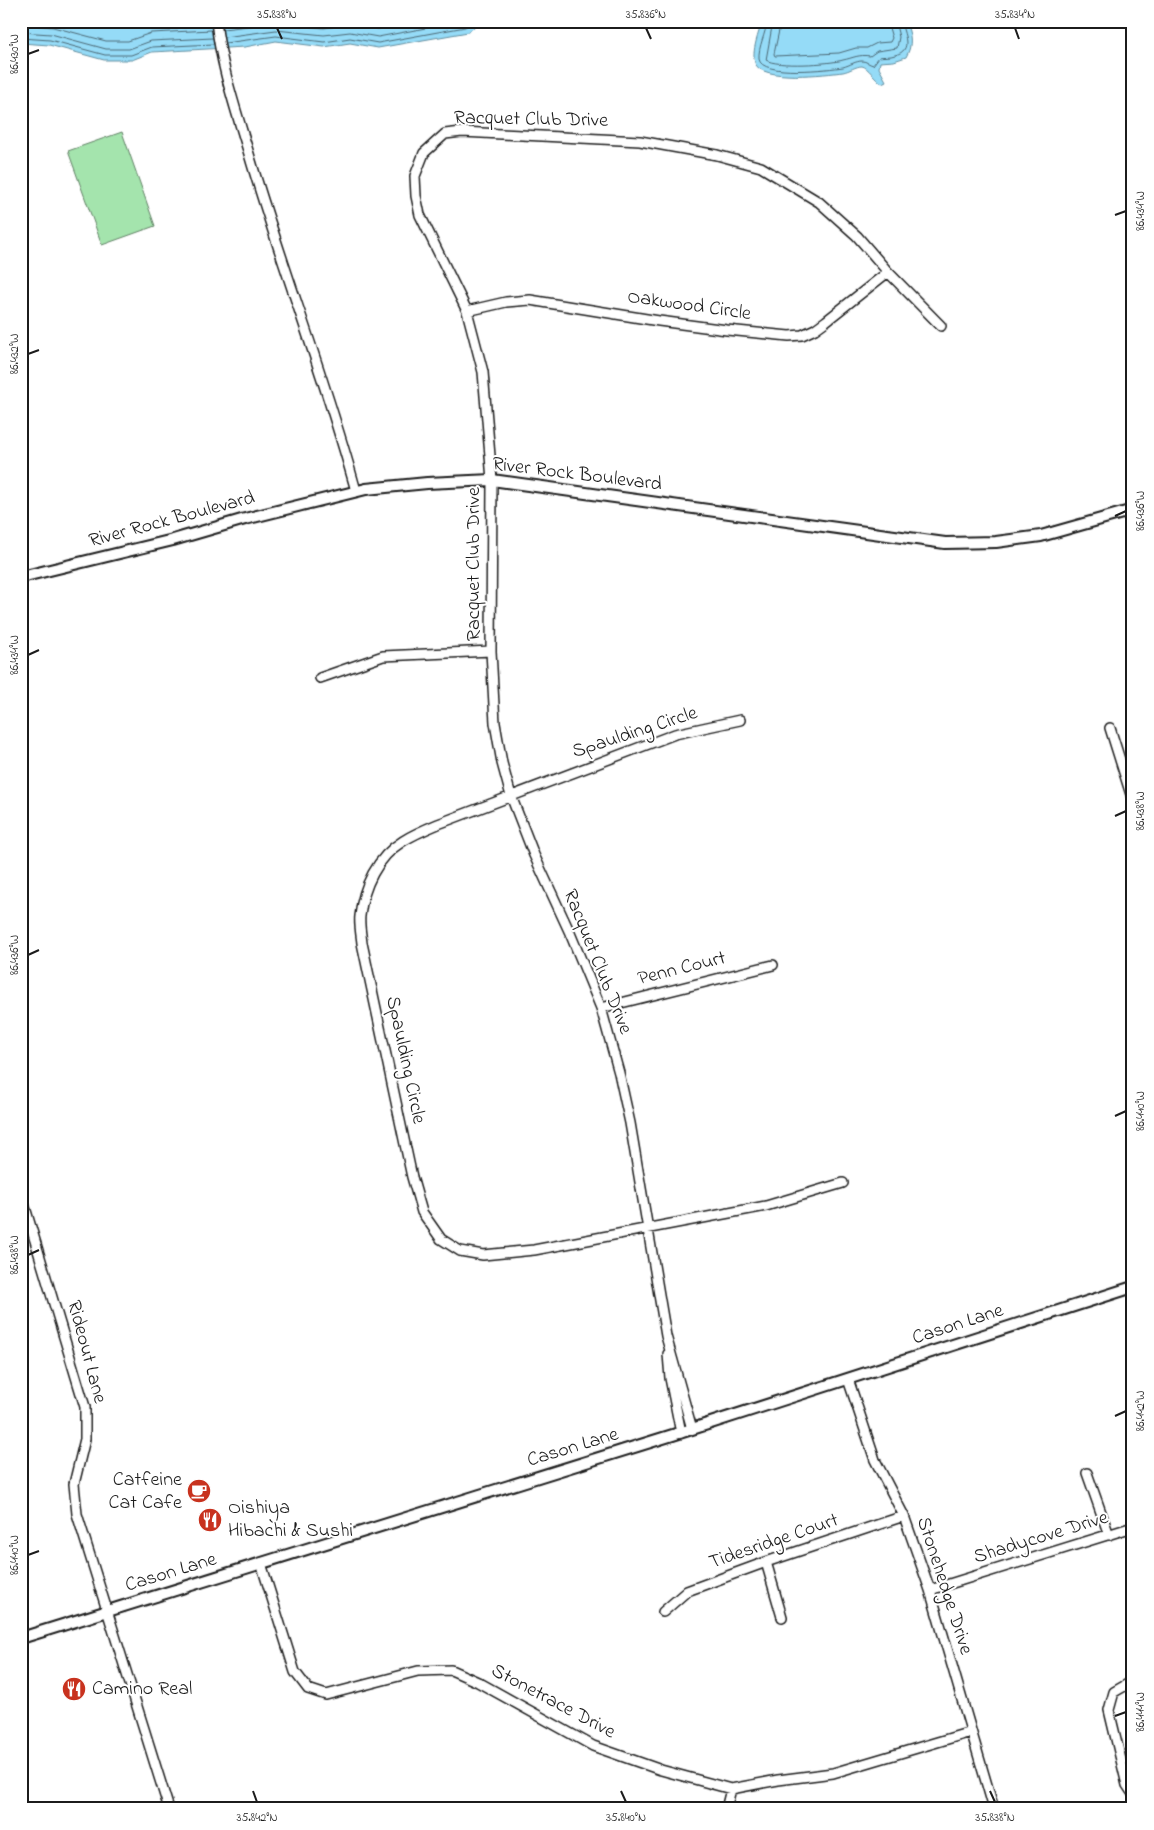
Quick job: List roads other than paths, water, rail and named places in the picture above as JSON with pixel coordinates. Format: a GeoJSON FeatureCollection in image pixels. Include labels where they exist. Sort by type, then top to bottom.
{"type":"FeatureCollection","features":[{"type":"Feature","properties":{"kind":"street"},"geometry":{"type":"LineString","coordinates":[[216,21],[218,41],[226,77],[258,184],[340,430],[356,491]]}},
{"type":"Feature","properties":{"kind":"street","name":"Racquet Club Drive"},"geometry":{"type":"LineString","coordinates":[[692,1429],[666,1336],[627,1106],[601,1008],[510,796],[502,763],[495,723],[491,651],[492,480],[483,372],[467,311],[420,215],[416,196],[415,176],[424,153],[445,134],[462,132],[640,141],[717,155],[761,167],[819,202],[857,236],[888,272],[941,326]]}},
{"type":"Feature","properties":{"kind":"street","name":"Oakwood Circle"},"geometry":{"type":"LineString","coordinates":[[467,311],[506,302],[530,300],[727,330],[789,336],[802,335],[826,321],[888,272]]}},
{"type":"Feature","properties":{"kind":"street","name":"River Rock Boulevard"},"geometry":{"type":"LineString","coordinates":[[21,577],[173,540],[245,519],[366,488],[427,483],[492,480],[945,543],[996,542],[1041,536],[1133,510]]}},
{"type":"Feature","properties":{"kind":"street"},"geometry":{"type":"LineString","coordinates":[[320,678],[383,656],[491,651]]}},
{"type":"Feature","properties":{"kind":"street","name":"Spaulding Circle"},"geometry":{"type":"LineString","coordinates":[[740,720],[675,734],[438,824],[402,841],[379,864],[370,877],[363,894],[360,918],[362,943],[412,1177],[422,1212],[441,1239],[460,1251],[483,1255],[534,1250],[766,1206],[843,1183]]}},
{"type":"Feature","properties":{"kind":"street"},"geometry":{"type":"LineString","coordinates":[[1110,728],[1133,800]]}},
{"type":"Feature","properties":{"kind":"street","name":"Penn Court"},"geometry":{"type":"LineString","coordinates":[[601,1008],[773,964]]}},
{"type":"Feature","properties":{"kind":"street","name":"Rideout Lane"},"geometry":{"type":"LineString","coordinates":[[21,1194],[85,1407],[85,1439],[74,1484],[77,1514],[169,1809]]}},
{"type":"Feature","properties":{"kind":"street","name":"Cason Lane"},"geometry":{"type":"LineString","coordinates":[[21,1638],[681,1433],[1133,1287]]}},
{"type":"Feature","properties":{"kind":"street"},"geometry":{"type":"LineString","coordinates":[[666,1336],[670,1378],[681,1433]]}},
{"type":"Feature","properties":{"kind":"street","name":"Stonehedge Drive"},"geometry":{"type":"LineString","coordinates":[[848,1379],[874,1460],[904,1516],[930,1590],[994,1809]]}},
{"type":"Feature","properties":{"kind":"street"},"geometry":{"type":"LineString","coordinates":[[1087,1473],[1109,1535]]}},
{"type":"Feature","properties":{"kind":"street","name":"Tidesridge Court"},"geometry":{"type":"LineString","coordinates":[[663,1612],[687,1591],[766,1562],[904,1516]]}},
{"type":"Feature","properties":{"kind":"street","name":"Shadycove Drive"},"geometry":{"type":"LineString","coordinates":[[930,1590],[1133,1527]]}},
{"type":"Feature","properties":{"kind":"street"},"geometry":{"type":"LineString","coordinates":[[766,1562],[782,1617]]}},
{"type":"Feature","properties":{"kind":"street","name":"Stonetrace Drive"},"geometry":{"type":"LineString","coordinates":[[261,1563],[295,1672],[308,1689],[326,1694],[418,1670],[451,1670],[478,1682],[593,1746],[662,1770],[731,1789],[778,1780],[833,1773],[971,1732]]}},
{"type":"Feature","properties":{"kind":"street"},"geometry":{"type":"LineString","coordinates":[[1133,1681],[1114,1692],[1109,1710],[1127,1785],[1133,1794]]}},
{"type":"Feature","properties":{"kind":"street"},"geometry":{"type":"LineString","coordinates":[[726,1809],[731,1789]]}},
{"type":"Feature","properties":{"kind":"water"},"geometry":{"type":"Polygon","coordinates":[[[21,21],[482,21],[468,32],[378,48],[350,43],[324,47],[276,41],[245,47],[152,52],[132,60],[104,60],[49,45],[21,43],[21,21]]]}},
{"type":"Feature","properties":{"kind":"water"},"geometry":{"type":"Polygon","coordinates":[[[762,21],[905,21],[910,34],[910,48],[906,57],[894,61],[880,62],[879,68],[886,81],[882,83],[862,66],[843,72],[823,74],[781,75],[769,73],[760,69],[755,63],[754,58],[762,21]]]}},
{"type":"Feature","properties":{"kind":"place","name":"Catfeine Cat Cafe"},"geometry":{"type":"Point","coordinates":[199,1491]}},
{"type":"Feature","properties":{"kind":"place","name":"Oishiya Hibachi & Sushi"},"geometry":{"type":"Point","coordinates":[210,1520]}},
{"type":"Feature","properties":{"kind":"place","name":"Camino Real"},"geometry":{"type":"Point","coordinates":[74,1689]}}]}
